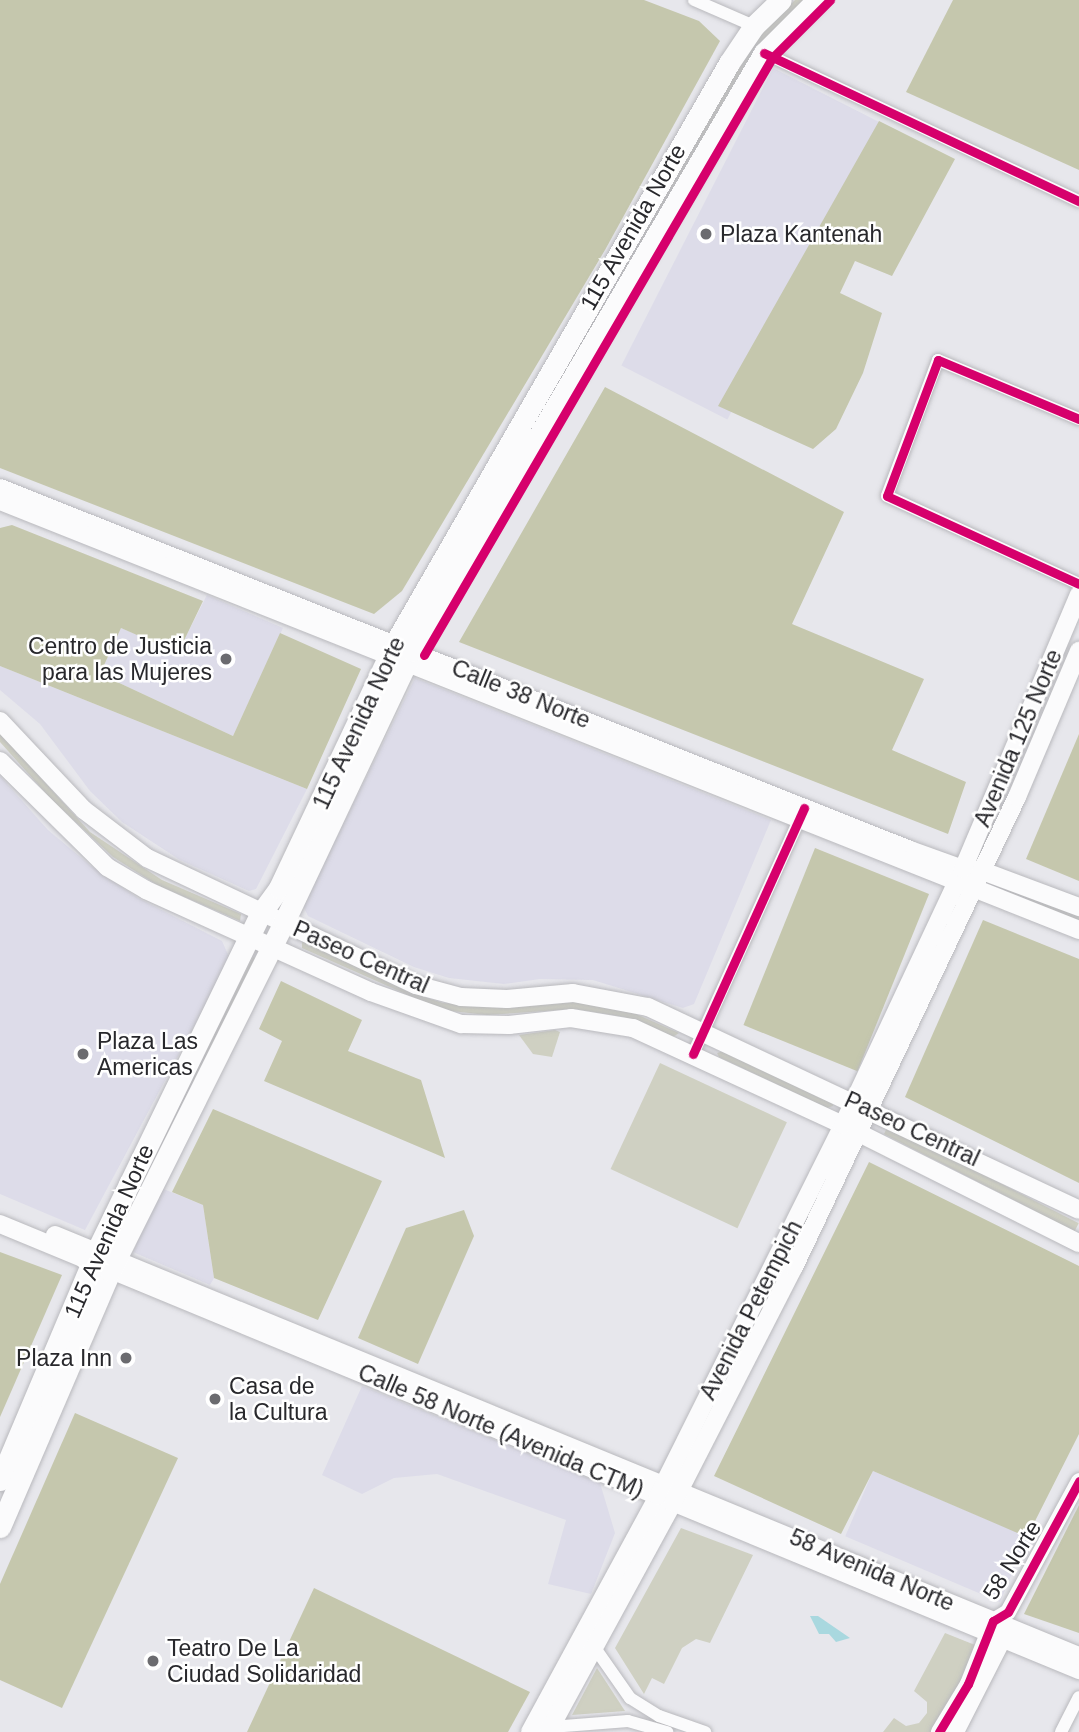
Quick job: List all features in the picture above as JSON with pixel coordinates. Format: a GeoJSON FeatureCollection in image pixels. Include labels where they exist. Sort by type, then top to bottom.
{"type":"FeatureCollection","features":[{"type":"Feature","properties":{"kind":"main road","name":"115 Avenida Norte"},"geometry":{"type":"LineString","coordinates":[[0,1480],[104,1261],[261,913],[279,888],[401,654],[624,266],[754,26],[781,0]]}},
{"type":"Feature","properties":{"kind":"main road","name":"115 Avenida Norte"},"geometry":{"type":"LineString","coordinates":[[624,266],[764,52],[817,0]]}},
{"type":"Feature","properties":{"kind":"main road","name":"Calle 38 Norte"},"geometry":{"type":"LineString","coordinates":[[0,488],[401,654],[802,814],[968,877]]}},
{"type":"Feature","properties":{"kind":"main road","name":"Calle 38 Norte"},"geometry":{"type":"LineString","coordinates":[[0,501],[401,654]]}},
{"type":"Feature","properties":{"kind":"main road","name":"Avenida 125 Norte"},"geometry":{"type":"LineString","coordinates":[[968,877],[1079,595]]}},
{"type":"Feature","properties":{"kind":"main road","name":"Avenida 125 Norte"},"geometry":{"type":"LineString","coordinates":[[968,877],[1017,797],[1079,651]]}},
{"type":"Feature","properties":{"kind":"main road","name":"115 Avenida Norte"},"geometry":{"type":"LineString","coordinates":[[0,1527],[104,1261],[284,922],[401,654]]}},
{"type":"Feature","properties":{"kind":"main road","name":"Paseo Central"},"geometry":{"type":"LineString","coordinates":[[0,721],[84,810],[146,858],[416,985],[461,997],[507,999],[573,993],[607,997],[648,1007],[862,1104],[1079,1210]]}},
{"type":"Feature","properties":{"kind":"main road","name":"Paseo Central"},"geometry":{"type":"LineString","coordinates":[[0,761],[107,867],[146,890],[371,992],[461,1024],[597,1020],[633,1028],[693,1054],[738,1080],[851,1129],[1079,1243]]}},
{"type":"Feature","properties":{"kind":"main road"},"geometry":{"type":"LineString","coordinates":[[1016,882],[997,866],[1017,811],[1017,797]]}},
{"type":"Feature","properties":{"kind":"main road"},"geometry":{"type":"LineString","coordinates":[[968,877],[1016,882],[1079,907]]}},
{"type":"Feature","properties":{"kind":"main road"},"geometry":{"type":"LineString","coordinates":[[968,877],[1079,930]]}},
{"type":"Feature","properties":{"kind":"main road","name":"Avenida Petempich"},"geometry":{"type":"LineString","coordinates":[[549,1729],[594,1648],[851,1129],[968,877]]}},
{"type":"Feature","properties":{"kind":"main road"},"geometry":{"type":"LineString","coordinates":[[0,1213],[104,1261]]}},
{"type":"Feature","properties":{"kind":"main road"},"geometry":{"type":"LineString","coordinates":[[0,1224],[104,1261]]}},
{"type":"Feature","properties":{"kind":"main road","name":"Calle 58 Norte (Avenida CTM)"},"geometry":{"type":"LineString","coordinates":[[104,1261],[669,1493]]}},
{"type":"Feature","properties":{"kind":"main road","name":"Avenida Petempich"},"geometry":{"type":"LineString","coordinates":[[530,1732],[669,1493]]}},
{"type":"Feature","properties":{"kind":"main road","name":"58 Avenida Norte"},"geometry":{"type":"LineString","coordinates":[[669,1493],[1079,1656]]}},
{"type":"Feature","properties":{"kind":"main road","name":"58 Avenida Norte"},"geometry":{"type":"LineString","coordinates":[[1000,1626],[1079,1670]]}},
{"type":"Feature","properties":{"kind":"street"},"geometry":{"type":"LineString","coordinates":[[694,0],[709,2],[754,26]]}},
{"type":"Feature","properties":{"kind":"street"},"geometry":{"type":"LineString","coordinates":[[764,52],[1079,201]]}},
{"type":"Feature","properties":{"kind":"street"},"geometry":{"type":"LineString","coordinates":[[1079,419],[938,360],[887,496],[1079,584]]}},
{"type":"Feature","properties":{"kind":"street"},"geometry":{"type":"LineString","coordinates":[[693,1054],[802,814]]}},
{"type":"Feature","properties":{"kind":"street","name":"58 Norte"},"geometry":{"type":"LineString","coordinates":[[939,1732],[957,1723],[1000,1626],[1079,1481]]}},
{"type":"Feature","properties":{"kind":"street"},"geometry":{"type":"LineString","coordinates":[[594,1648],[630,1699],[658,1727]]}},
{"type":"Feature","properties":{"kind":"street"},"geometry":{"type":"LineString","coordinates":[[1061,1732],[1079,1697]]}},
{"type":"Feature","properties":{"kind":"street"},"geometry":{"type":"LineString","coordinates":[[549,1729],[628,1721],[705,1732]]}},
{"type":"Feature","properties":{"kind":"shaded area"},"geometry":{"type":"Polygon","coordinates":[[[795,0],[804,0],[754,50],[630,261],[626,259],[753,42],[795,0]]]}},
{"type":"Feature","properties":{"kind":"shaded area"},"geometry":{"type":"Polygon","coordinates":[[[773,68],[879,122],[727,420],[621,366],[773,68]]]}},
{"type":"Feature","properties":{"kind":"shaded area"},"geometry":{"type":"Polygon","coordinates":[[[207,595],[283,628],[233,736],[100,674],[121,628],[178,652],[207,595]]]}},
{"type":"Feature","properties":{"kind":"shaded area"},"geometry":{"type":"Polygon","coordinates":[[[0,666],[307,789],[256,889],[249,891],[180,860],[122,822],[90,791],[40,724],[0,690],[0,666]]]}},
{"type":"Feature","properties":{"kind":"shaded area"},"geometry":{"type":"Polygon","coordinates":[[[415,678],[771,820],[694,1004],[683,1008],[593,980],[540,979],[504,984],[449,978],[414,967],[308,916],[303,906],[415,678]]]}},
{"type":"Feature","properties":{"kind":"shaded area"},"geometry":{"type":"Polygon","coordinates":[[[0,733],[90,832],[162,880],[241,914],[240,921],[157,885],[113,857],[51,799],[0,742],[0,733]]]}},
{"type":"Feature","properties":{"kind":"shaded area"},"geometry":{"type":"Polygon","coordinates":[[[0,776],[48,830],[91,866],[138,898],[222,941],[230,959],[85,1230],[0,1194],[0,776]]]}},
{"type":"Feature","properties":{"kind":"shaded area"},"geometry":{"type":"Polygon","coordinates":[[[999,884],[1079,916],[1079,921],[1005,891],[997,887],[999,884]]]}},
{"type":"Feature","properties":{"kind":"shaded area"},"geometry":{"type":"Polygon","coordinates":[[[302,941],[409,992],[443,1003],[508,1008],[575,1002],[627,1010],[679,1033],[673,1037],[624,1017],[575,1009],[487,1015],[442,1010],[302,948],[302,941]]]}},
{"type":"Feature","properties":{"kind":"shaded area"},"geometry":{"type":"Polygon","coordinates":[[[253,957],[255,958],[110,1247],[253,957]]]}},
{"type":"Feature","properties":{"kind":"shaded area"},"geometry":{"type":"Polygon","coordinates":[[[555,1030],[560,1032],[552,1057],[533,1054],[519,1035],[555,1030]]]}},
{"type":"Feature","properties":{"kind":"shaded area"},"geometry":{"type":"Polygon","coordinates":[[[723,1051],[832,1100],[833,1106],[827,1108],[719,1057],[717,1053],[723,1051]]]}},
{"type":"Feature","properties":{"kind":"shaded area"},"geometry":{"type":"Polygon","coordinates":[[[660,1063],[787,1122],[737,1228],[611,1169],[660,1063]]]}},
{"type":"Feature","properties":{"kind":"shaded area"},"geometry":{"type":"Polygon","coordinates":[[[888,1126],[1079,1223],[1075,1231],[884,1134],[888,1126]]]}},
{"type":"Feature","properties":{"kind":"shaded area"},"geometry":{"type":"Polygon","coordinates":[[[161,1188],[203,1205],[214,1278],[210,1285],[133,1252],[161,1188]]]}},
{"type":"Feature","properties":{"kind":"shaded area"},"geometry":{"type":"Polygon","coordinates":[[[362,1386],[600,1483],[615,1533],[591,1594],[548,1584],[566,1520],[437,1474],[394,1478],[362,1494],[322,1475],[362,1386]]]}},
{"type":"Feature","properties":{"kind":"shaded area"},"geometry":{"type":"Polygon","coordinates":[[[873,1471],[1028,1537],[1000,1602],[845,1536],[873,1471]]]}},
{"type":"Feature","properties":{"kind":"shaded area"},"geometry":{"type":"Polygon","coordinates":[[[681,1528],[753,1555],[710,1643],[696,1639],[682,1648],[664,1684],[652,1678],[644,1694],[615,1648],[681,1528]]]}},
{"type":"Feature","properties":{"kind":"shaded area"},"geometry":{"type":"Polygon","coordinates":[[[945,1633],[975,1645],[956,1695],[931,1732],[883,1732],[894,1718],[906,1726],[919,1723],[927,1713],[927,1702],[914,1691],[945,1633]]]}},
{"type":"Feature","properties":{"kind":"shaded area"},"geometry":{"type":"Polygon","coordinates":[[[597,1668],[625,1711],[572,1715],[597,1668]]]}},
{"type":"Feature","properties":{"kind":"green space"},"geometry":{"type":"Polygon","coordinates":[[[0,0],[644,0],[699,21],[720,41],[605,250],[402,591],[374,614],[0,468],[0,0]]]}},
{"type":"Feature","properties":{"kind":"green space"},"geometry":{"type":"Polygon","coordinates":[[[953,0],[1079,0],[1079,170],[906,92],[953,0]]]}},
{"type":"Feature","properties":{"kind":"green space"},"geometry":{"type":"Polygon","coordinates":[[[879,121],[955,159],[892,276],[855,261],[840,293],[882,313],[863,373],[836,429],[813,449],[718,406],[879,121]]]}},
{"type":"Feature","properties":{"kind":"green space"},"geometry":{"type":"Polygon","coordinates":[[[605,387],[844,512],[792,624],[924,679],[892,750],[966,782],[948,834],[459,642],[605,387]]]}},
{"type":"Feature","properties":{"kind":"green space"},"geometry":{"type":"Polygon","coordinates":[[[12,525],[203,601],[178,653],[121,628],[100,674],[233,736],[280,633],[361,669],[307,789],[0,666],[0,528],[12,525]]]}},
{"type":"Feature","properties":{"kind":"green space"},"geometry":{"type":"Polygon","coordinates":[[[1079,734],[1079,881],[1026,859],[1079,734]]]}},
{"type":"Feature","properties":{"kind":"green space"},"geometry":{"type":"Polygon","coordinates":[[[815,848],[929,894],[857,1071],[743,1025],[815,848]]]}},
{"type":"Feature","properties":{"kind":"green space"},"geometry":{"type":"Polygon","coordinates":[[[983,920],[1079,959],[1079,1183],[905,1097],[983,920]]]}},
{"type":"Feature","properties":{"kind":"green space"},"geometry":{"type":"Polygon","coordinates":[[[281,981],[362,1020],[348,1051],[421,1080],[445,1158],[264,1081],[282,1041],[259,1029],[281,981]]]}},
{"type":"Feature","properties":{"kind":"green space"},"geometry":{"type":"Polygon","coordinates":[[[213,1109],[382,1181],[318,1320],[214,1278],[203,1205],[172,1192],[213,1109]]]}},
{"type":"Feature","properties":{"kind":"green space"},"geometry":{"type":"Polygon","coordinates":[[[869,1162],[1079,1266],[1079,1434],[1027,1537],[873,1471],[841,1534],[714,1476],[869,1162]]]}},
{"type":"Feature","properties":{"kind":"green space"},"geometry":{"type":"Polygon","coordinates":[[[464,1210],[474,1236],[418,1364],[358,1338],[406,1228],[464,1210]]]}},
{"type":"Feature","properties":{"kind":"green space"},"geometry":{"type":"Polygon","coordinates":[[[0,1252],[62,1275],[0,1417],[0,1252]]]}},
{"type":"Feature","properties":{"kind":"green space"},"geometry":{"type":"Polygon","coordinates":[[[75,1413],[178,1458],[62,1708],[0,1680],[0,1584],[75,1413]]]}},
{"type":"Feature","properties":{"kind":"green space"},"geometry":{"type":"Polygon","coordinates":[[[1079,1505],[1079,1633],[1024,1614],[1079,1505]]]}},
{"type":"Feature","properties":{"kind":"green space"},"geometry":{"type":"Polygon","coordinates":[[[314,1588],[530,1692],[508,1732],[247,1732],[314,1588]]]}},
{"type":"Feature","properties":{"kind":"water"},"geometry":{"type":"Polygon","coordinates":[[[810,1616],[818,1616],[850,1638],[836,1642],[829,1634],[819,1634],[810,1616]]]}},
{"type":"Feature","properties":{"kind":"cycle path"},"geometry":{"type":"LineString","coordinates":[[424,655],[772,58],[830,0]]}},
{"type":"Feature","properties":{"kind":"cycle path"},"geometry":{"type":"LineString","coordinates":[[764,53],[1079,201]]}},
{"type":"Feature","properties":{"kind":"cycle path"},"geometry":{"type":"LineString","coordinates":[[1079,419],[938,360],[887,496],[1079,584]]}},
{"type":"Feature","properties":{"kind":"cycle path"},"geometry":{"type":"LineString","coordinates":[[693,1054],[804,808]]}},
{"type":"Feature","properties":{"kind":"cycle path"},"geometry":{"type":"LineString","coordinates":[[939,1732],[968,1684],[993,1621],[1008,1612],[1079,1481]]}},
{"type":"Feature","properties":{"kind":"place","name":"Plaza Kantenah"},"geometry":{"type":"Point","coordinates":[706,234]}},
{"type":"Feature","properties":{"kind":"place","name":"Centro de Justicia para las Mujeres"},"geometry":{"type":"Point","coordinates":[226,659]}},
{"type":"Feature","properties":{"kind":"place","name":"Plaza Las Americas"},"geometry":{"type":"Point","coordinates":[83,1054]}},
{"type":"Feature","properties":{"kind":"place","name":"Plaza Inn"},"geometry":{"type":"Point","coordinates":[126,1358]}},
{"type":"Feature","properties":{"kind":"place","name":"Casa de la Cultura"},"geometry":{"type":"Point","coordinates":[215,1399]}},
{"type":"Feature","properties":{"kind":"place","name":"Teatro De La Ciudad Solidaridad"},"geometry":{"type":"Point","coordinates":[153,1661]}}]}
